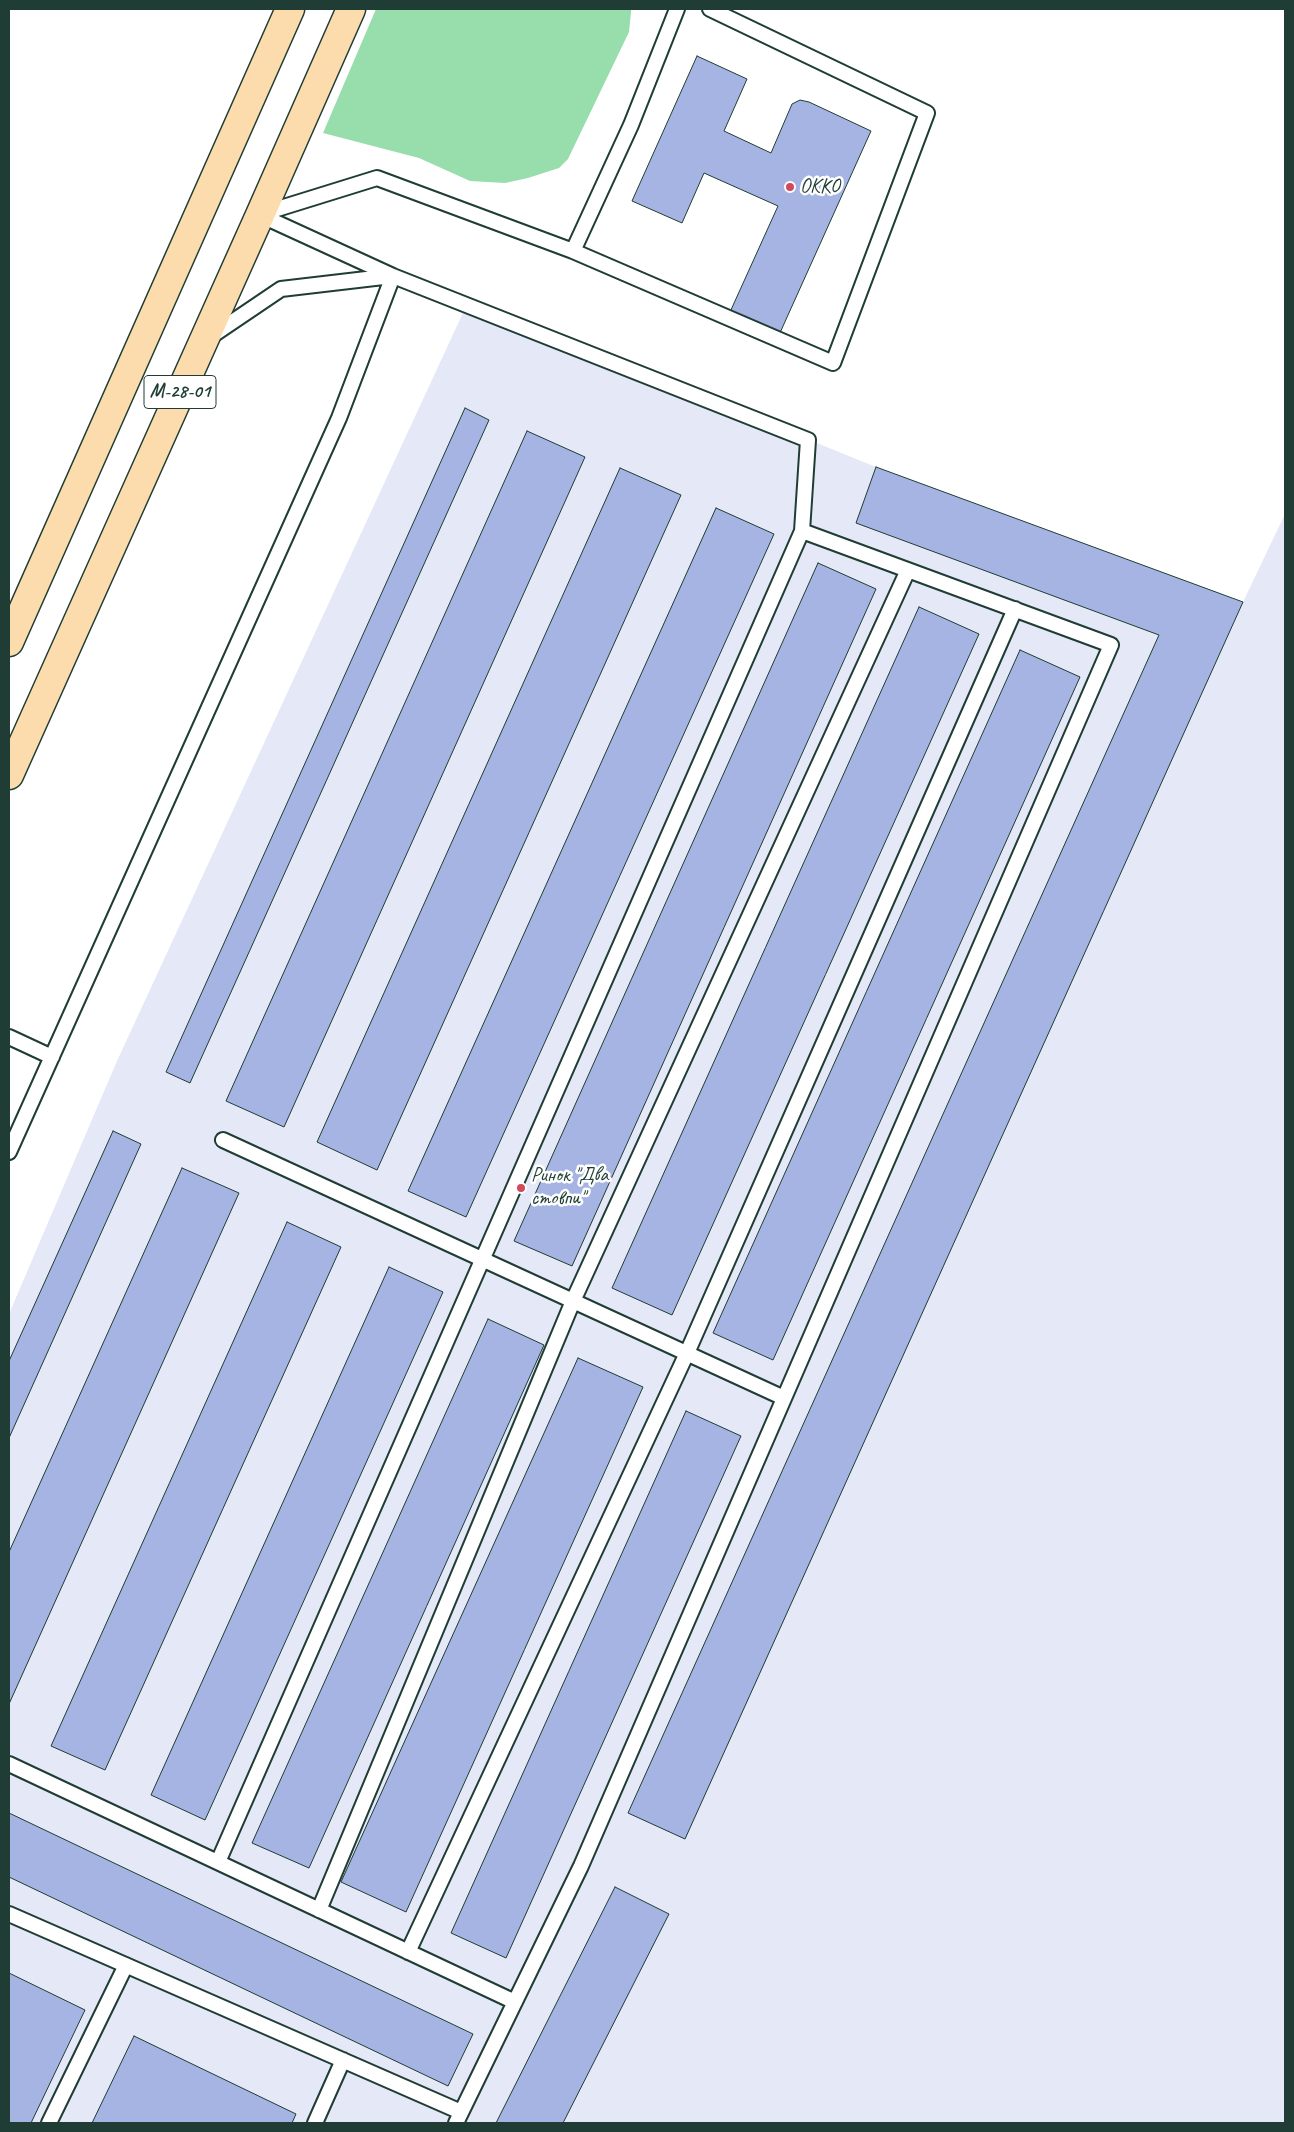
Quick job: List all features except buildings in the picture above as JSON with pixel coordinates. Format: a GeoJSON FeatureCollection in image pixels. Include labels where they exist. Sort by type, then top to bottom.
{"type":"FeatureCollection","features":[{"type":"Feature","properties":{"kind":"highway","name":"М-28-01"},"geometry":{"type":"LineString","coordinates":[[9,642],[290,9]]}},
{"type":"Feature","properties":{"kind":"highway","name":"М-28-01"},"geometry":{"type":"LineString","coordinates":[[9,775],[260,215],[350,9]]}},
{"type":"Feature","properties":{"kind":"lane"},"geometry":{"type":"LineString","coordinates":[[573,251],[631,125],[677,9]]}},
{"type":"Feature","properties":{"kind":"lane"},"geometry":{"type":"LineString","coordinates":[[260,215],[377,178],[573,251],[833,363],[927,113],[710,9]]}},
{"type":"Feature","properties":{"kind":"lane"},"geometry":{"type":"LineString","coordinates":[[218,1862],[802,531],[808,440],[393,276],[260,215]]}},
{"type":"Feature","properties":{"kind":"lane"},"geometry":{"type":"LineString","coordinates":[[203,342],[281,289],[393,276]]}},
{"type":"Feature","properties":{"kind":"lane"},"geometry":{"type":"LineString","coordinates":[[9,1152],[339,418],[393,276]]}},
{"type":"Feature","properties":{"kind":"lane"},"geometry":{"type":"LineString","coordinates":[[9,1914],[343,2060],[459,2117],[580,1866],[1111,645],[802,531]]}},
{"type":"Feature","properties":{"kind":"lane"},"geometry":{"type":"LineString","coordinates":[[319,1910],[573,1301],[908,570]]}},
{"type":"Feature","properties":{"kind":"lane"},"geometry":{"type":"LineString","coordinates":[[408,1952],[687,1353],[1015,609]]}},
{"type":"Feature","properties":{"kind":"lane"},"geometry":{"type":"LineString","coordinates":[[9,1037],[52,1057]]}},
{"type":"Feature","properties":{"kind":"lane"},"geometry":{"type":"LineString","coordinates":[[223,1140],[784,1398]]}},
{"type":"Feature","properties":{"kind":"lane"},"geometry":{"type":"LineString","coordinates":[[9,1764],[515,2002]]}},
{"type":"Feature","properties":{"kind":"lane"},"geometry":{"type":"LineString","coordinates":[[49,2123],[126,1966]]}},
{"type":"Feature","properties":{"kind":"lane"},"geometry":{"type":"LineString","coordinates":[[315,2123],[343,2060]]}},
{"type":"Feature","properties":{"kind":"shaded area","name":"Ринок \"Два стовпи\""},"geometry":{"type":"Polygon","coordinates":[[[468,302],[876,467],[1243,602],[1285,514],[1285,2123],[9,2123],[9,1314],[117,1061],[468,302]]]}},
{"type":"Feature","properties":{"kind":"green space"},"geometry":{"type":"Polygon","coordinates":[[[376,9],[631,9],[631,12],[629,32],[568,159],[559,168],[505,183],[470,181],[419,158],[323,133],[376,9]]]}},
{"type":"Feature","properties":{"kind":"place","name":"ОККО"},"geometry":{"type":"Point","coordinates":[790,187]}},
{"type":"Feature","properties":{"kind":"place","name":"Ринок \"Два стовпи\""},"geometry":{"type":"Point","coordinates":[521,1188]}}]}
